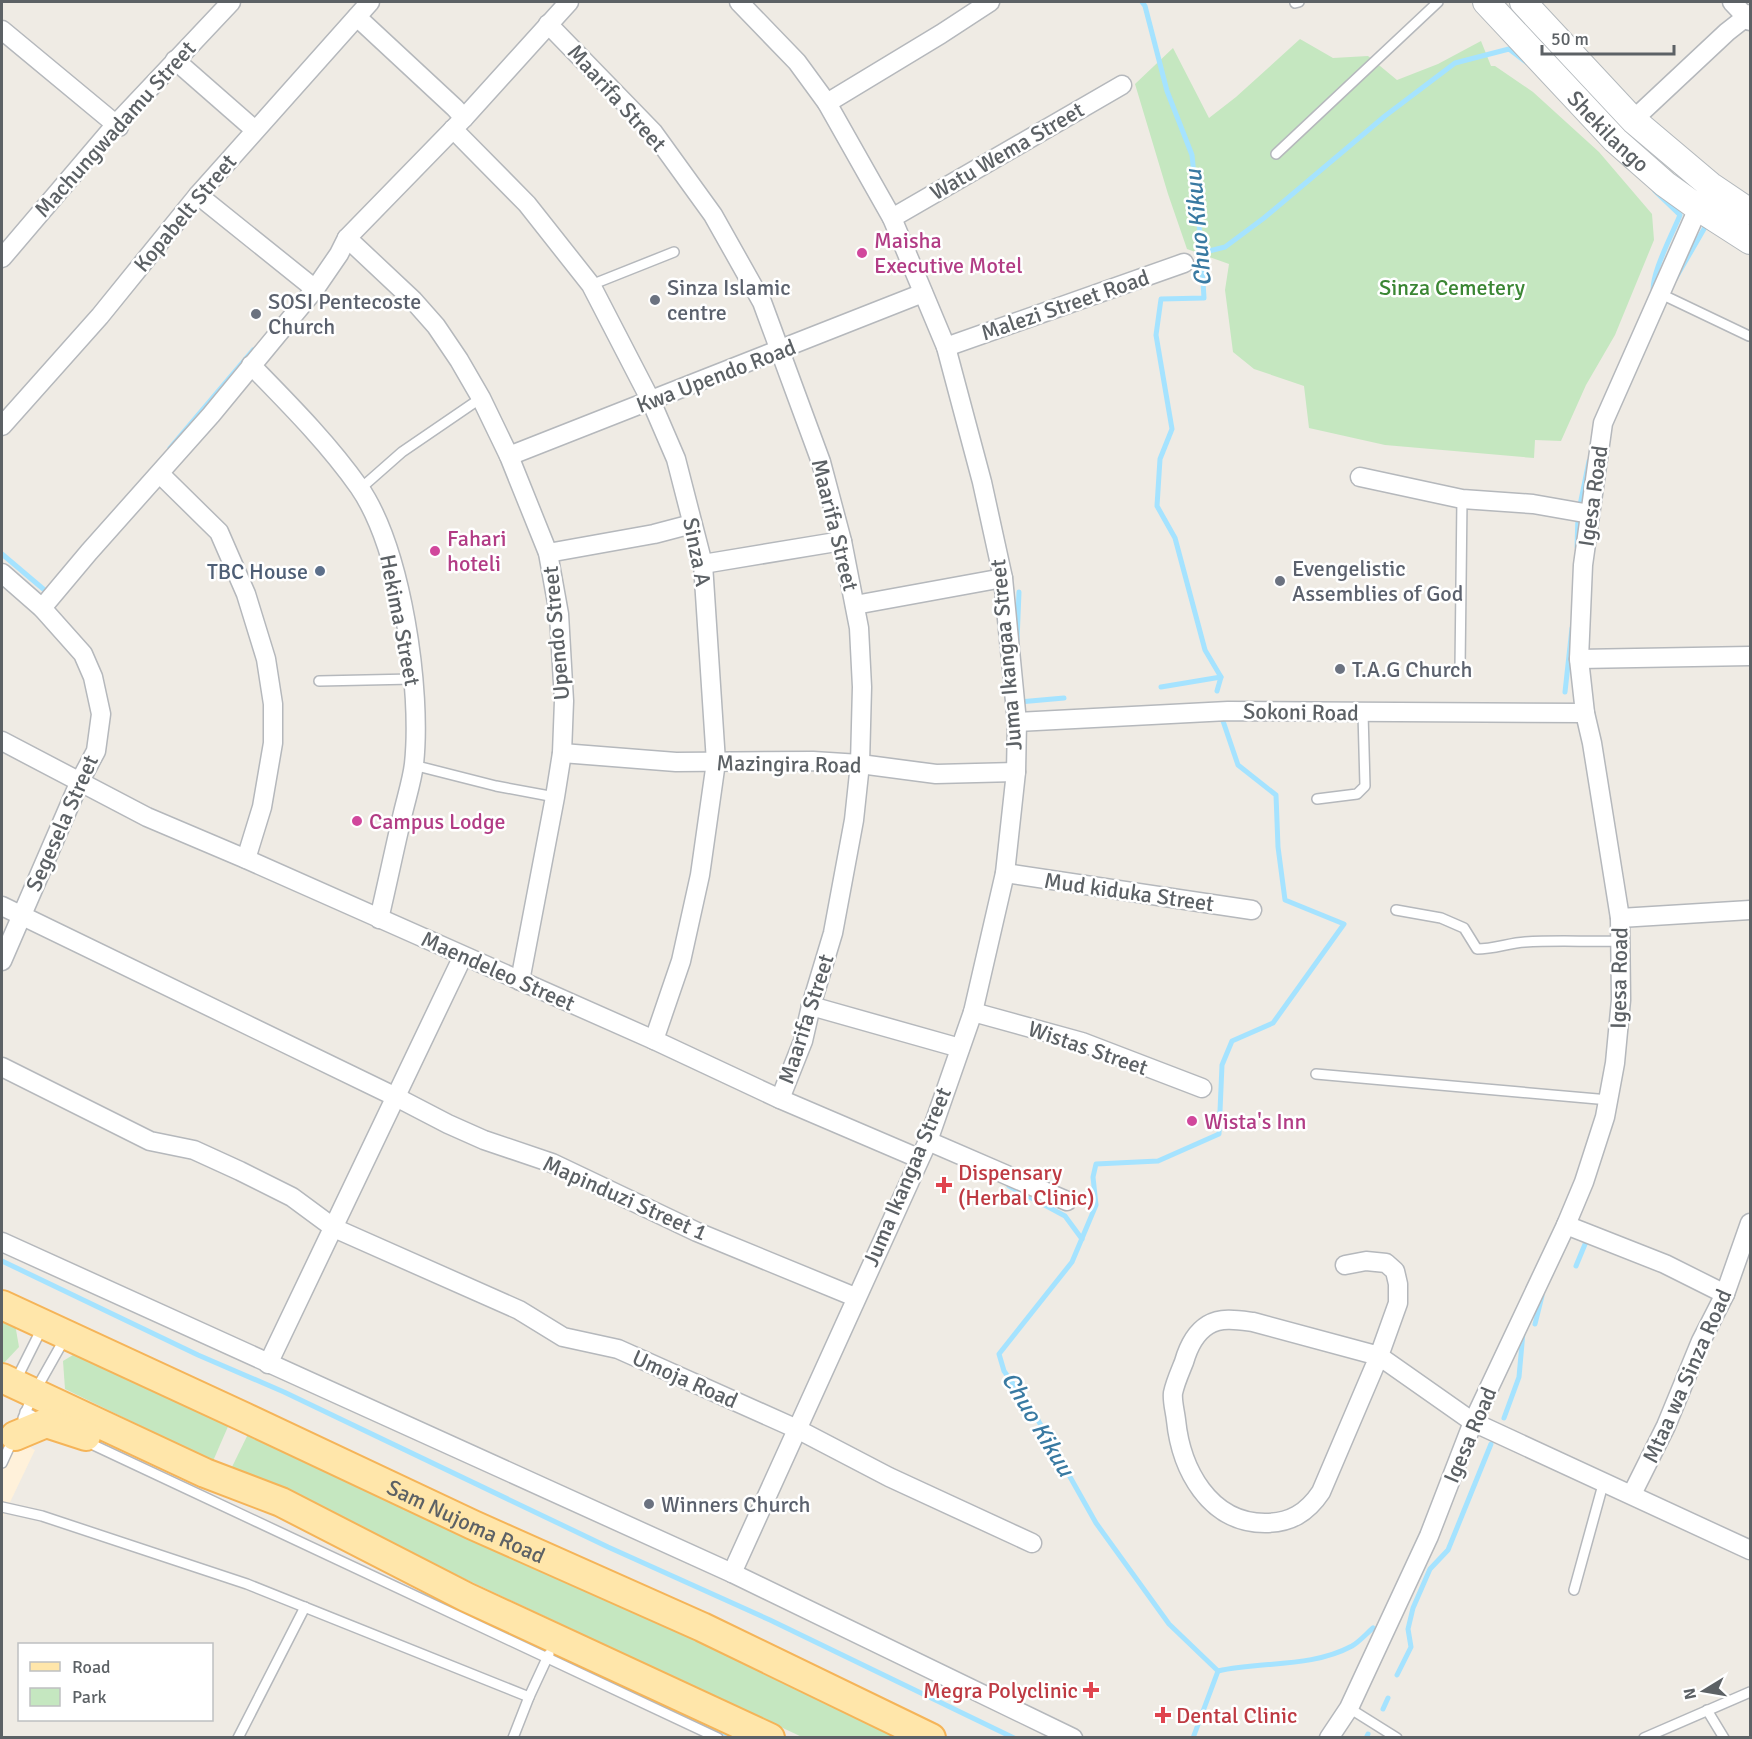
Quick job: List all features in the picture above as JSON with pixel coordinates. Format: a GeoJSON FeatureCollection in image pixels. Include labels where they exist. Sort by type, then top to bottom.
{"type":"FeatureCollection","features":[{"type":"Feature","properties":{"kind":"main road","name":"Shekilango"},"geometry":{"type":"LineString","coordinates":[[1486,2],[1615,140],[1665,184],[1750,212]]}},
{"type":"Feature","properties":{"kind":"main road","name":"Shekilango"},"geometry":{"type":"LineString","coordinates":[[1523,2],[1704,196],[1750,241]]}},
{"type":"Feature","properties":{"kind":"main road","name":"Sam Nujoma Road"},"geometry":{"type":"LineString","coordinates":[[2,1305],[472,1525],[702,1627],[931,1737]]}},
{"type":"Feature","properties":{"kind":"main road"},"geometry":{"type":"LineString","coordinates":[[21,1402],[281,1502],[466,1597],[551,1648],[770,1737]]}},
{"type":"Feature","properties":{"kind":"street","name":"Machungwadamu Street"},"geometry":{"type":"LineString","coordinates":[[2,258],[175,60],[231,2]]}},
{"type":"Feature","properties":{"kind":"street","name":"Kopabelt Street"},"geometry":{"type":"LineString","coordinates":[[2,426],[100,316],[198,195],[370,2]]}},
{"type":"Feature","properties":{"kind":"street"},"geometry":{"type":"LineString","coordinates":[[42,608],[160,474],[315,289],[347,238],[459,124],[569,2]]}},
{"type":"Feature","properties":{"kind":"street","name":"Juma Ikangaa Street"},"geometry":{"type":"LineString","coordinates":[[732,1573],[918,1158],[928,1141],[973,1012],[1005,873],[1016,772],[1017,722],[1003,578],[982,482],[946,347],[892,218],[826,103],[797,62],[739,2]]}},
{"type":"Feature","properties":{"kind":"street"},"geometry":{"type":"LineString","coordinates":[[826,103],[990,2]]}},
{"type":"Feature","properties":{"kind":"street"},"geometry":{"type":"LineString","coordinates":[[1634,120],[1728,32],[1749,18],[1732,2]]}},
{"type":"Feature","properties":{"kind":"street","name":"Sinza A"},"geometry":{"type":"LineString","coordinates":[[357,17],[455,108],[459,124],[527,204],[591,285],[651,401],[676,459],[703,564],[716,762],[698,886],[681,961],[654,1040]]}},
{"type":"Feature","properties":{"kind":"street","name":"Maarifa Street"},"geometry":{"type":"LineString","coordinates":[[548,24],[653,132],[713,215],[762,302],[821,462],[842,541],[859,628],[862,687],[860,764],[854,820],[833,933],[803,1041],[780,1099]]}},
{"type":"Feature","properties":{"kind":"street"},"geometry":{"type":"LineString","coordinates":[[2,30],[118,126]]}},
{"type":"Feature","properties":{"kind":"street"},"geometry":{"type":"LineString","coordinates":[[175,60],[255,130]]}},
{"type":"Feature","properties":{"kind":"street","name":"Watu Wema Street"},"geometry":{"type":"LineString","coordinates":[[892,218],[1122,85]]}},
{"type":"Feature","properties":{"kind":"street"},"geometry":{"type":"LineString","coordinates":[[198,195],[315,289]]}},
{"type":"Feature","properties":{"kind":"street","name":"Igesa Road"},"geometry":{"type":"LineString","coordinates":[[1329,1737],[1349,1708],[1429,1536],[1473,1422],[1566,1225],[1592,1161],[1609,1100],[1618,1041],[1621,1000],[1620,918],[1592,743],[1585,713],[1579,659],[1582,572],[1603,423],[1704,196]]}},
{"type":"Feature","properties":{"kind":"street","name":"Upendo Street"},"geometry":{"type":"LineString","coordinates":[[347,238],[413,300],[435,326],[481,398],[509,456],[548,553],[559,614],[564,701],[562,753],[520,981]]}},
{"type":"Feature","properties":{"kind":"street","name":"Malezi Street Road"},"geometry":{"type":"LineString","coordinates":[[946,347],[1184,263]]}},
{"type":"Feature","properties":{"kind":"street","name":"Kwa Upendo Road"},"geometry":{"type":"LineString","coordinates":[[509,456],[923,293]]}},
{"type":"Feature","properties":{"kind":"street","name":"Hekima Street"},"geometry":{"type":"LineString","coordinates":[[251,365],[315,431],[360,489],[384,538],[397,583],[413,679],[416,718],[413,765],[379,919]]}},
{"type":"Feature","properties":{"kind":"street"},"geometry":{"type":"LineString","coordinates":[[160,474],[219,532],[246,594],[266,659],[273,704],[273,743],[262,807],[246,859]]}},
{"type":"Feature","properties":{"kind":"street"},"geometry":{"type":"LineString","coordinates":[[1360,477],[1462,499],[1533,504],[1590,514]]}},
{"type":"Feature","properties":{"kind":"street"},"geometry":{"type":"LineString","coordinates":[[548,553],[654,534],[692,524]]}},
{"type":"Feature","properties":{"kind":"street"},"geometry":{"type":"LineString","coordinates":[[703,564],[842,541]]}},
{"type":"Feature","properties":{"kind":"street","name":"Segesela Street"},"geometry":{"type":"LineString","coordinates":[[2,573],[42,608],[83,654],[93,677],[101,714],[96,751],[80,781],[2,961]]}},
{"type":"Feature","properties":{"kind":"street"},"geometry":{"type":"LineString","coordinates":[[855,605],[1003,578]]}},
{"type":"Feature","properties":{"kind":"street"},"geometry":{"type":"LineString","coordinates":[[1579,659],[1750,656]]}},
{"type":"Feature","properties":{"kind":"street","name":"Sokoni Road"},"geometry":{"type":"LineString","coordinates":[[1017,722],[1228,711],[1585,713]]}},
{"type":"Feature","properties":{"kind":"street","name":"Maendeleo Street"},"geometry":{"type":"LineString","coordinates":[[2,741],[147,817],[654,1040],[780,1099],[918,1158]]}},
{"type":"Feature","properties":{"kind":"street","name":"Mazingira Road"},"geometry":{"type":"LineString","coordinates":[[562,753],[676,762],[771,760],[860,764],[936,774],[1016,772]]}},
{"type":"Feature","properties":{"kind":"street","name":"Mud kiduka Street"},"geometry":{"type":"LineString","coordinates":[[1005,873],[1252,910]]}},
{"type":"Feature","properties":{"kind":"street","name":"Mapinduzi Street 1"},"geometry":{"type":"LineString","coordinates":[[2,906],[457,1128],[484,1140],[552,1163],[697,1232],[855,1297]]}},
{"type":"Feature","properties":{"kind":"street"},"geometry":{"type":"LineString","coordinates":[[1620,918],[1750,910]]}},
{"type":"Feature","properties":{"kind":"street"},"geometry":{"type":"LineString","coordinates":[[268,1364],[463,956]]}},
{"type":"Feature","properties":{"kind":"street"},"geometry":{"type":"LineString","coordinates":[[811,1006],[960,1048]]}},
{"type":"Feature","properties":{"kind":"street","name":"Wistas Street"},"geometry":{"type":"LineString","coordinates":[[973,1012],[1082,1042],[1202,1088]]}},
{"type":"Feature","properties":{"kind":"street","name":"Umoja Road"},"geometry":{"type":"LineString","coordinates":[[2,1067],[150,1141],[194,1150],[292,1197],[334,1228],[519,1310],[563,1337],[618,1349],[797,1430],[889,1477],[1032,1543]]}},
{"type":"Feature","properties":{"kind":"street"},"geometry":{"type":"LineString","coordinates":[[928,1141],[1067,1201]]}},
{"type":"Feature","properties":{"kind":"street","name":"Mtaa wa Sinza Road"},"geometry":{"type":"LineString","coordinates":[[1632,1494],[1666,1426],[1701,1341],[1725,1294],[1750,1223]]}},
{"type":"Feature","properties":{"kind":"street"},"geometry":{"type":"LineString","coordinates":[[1566,1225],[1665,1264],[1725,1294]]}},
{"type":"Feature","properties":{"kind":"street"},"geometry":{"type":"LineString","coordinates":[[2,1242],[732,1573],[1073,1737]]}},
{"type":"Feature","properties":{"kind":"street"},"geometry":{"type":"LineString","coordinates":[[1345,1265],[1377,1261],[1386,1263],[1395,1271],[1398,1303],[1379,1356],[1321,1492],[1303,1512],[1277,1523],[1240,1520],[1222,1511],[1196,1484],[1186,1466],[1178,1437],[1173,1392],[1189,1347],[1209,1324],[1222,1320],[1253,1322],[1379,1356],[1473,1422],[1750,1550]]}},
{"type":"Feature","properties":{"kind":"lane"},"geometry":{"type":"LineString","coordinates":[[1276,154],[1438,2]]}},
{"type":"Feature","properties":{"kind":"lane"},"geometry":{"type":"LineString","coordinates":[[591,285],[674,252]]}},
{"type":"Feature","properties":{"kind":"lane"},"geometry":{"type":"LineString","coordinates":[[1661,294],[1749,336]]}},
{"type":"Feature","properties":{"kind":"lane"},"geometry":{"type":"LineString","coordinates":[[360,489],[402,452],[481,398]]}},
{"type":"Feature","properties":{"kind":"lane"},"geometry":{"type":"LineString","coordinates":[[1460,669],[1462,499]]}},
{"type":"Feature","properties":{"kind":"lane"},"geometry":{"type":"LineString","coordinates":[[319,681],[413,679]]}},
{"type":"Feature","properties":{"kind":"lane"},"geometry":{"type":"LineString","coordinates":[[1317,799],[1356,794],[1365,786],[1363,713]]}},
{"type":"Feature","properties":{"kind":"lane"},"geometry":{"type":"LineString","coordinates":[[413,765],[496,786],[555,797]]}},
{"type":"Feature","properties":{"kind":"lane"},"geometry":{"type":"LineString","coordinates":[[1396,910],[1441,918],[1464,928],[1477,949],[1491,949],[1521,943],[1575,940],[1620,941]]}},
{"type":"Feature","properties":{"kind":"lane"},"geometry":{"type":"LineString","coordinates":[[1316,1074],[1609,1100]]}},
{"type":"Feature","properties":{"kind":"lane"},"geometry":{"type":"LineString","coordinates":[[21,1402],[55,1330]]}},
{"type":"Feature","properties":{"kind":"lane"},"geometry":{"type":"LineString","coordinates":[[2,1463],[21,1402],[55,1330]]}},
{"type":"Feature","properties":{"kind":"lane"},"geometry":{"type":"LineString","coordinates":[[21,1402],[551,1648],[718,1737]]}},
{"type":"Feature","properties":{"kind":"lane"},"geometry":{"type":"LineString","coordinates":[[1574,1590],[1604,1481]]}},
{"type":"Feature","properties":{"kind":"lane"},"geometry":{"type":"LineString","coordinates":[[2,1507],[42,1516],[247,1584],[529,1697]]}},
{"type":"Feature","properties":{"kind":"lane"},"geometry":{"type":"LineString","coordinates":[[238,1737],[305,1607]]}},
{"type":"Feature","properties":{"kind":"lane"},"geometry":{"type":"LineString","coordinates":[[513,1737],[551,1648]]}},
{"type":"Feature","properties":{"kind":"lane"},"geometry":{"type":"LineString","coordinates":[[1644,1737],[1750,1692]]}},
{"type":"Feature","properties":{"kind":"lane"},"geometry":{"type":"LineString","coordinates":[[1349,1708],[1386,1733],[1397,1737]]}},
{"type":"Feature","properties":{"kind":"lane"},"geometry":{"type":"LineString","coordinates":[[1707,1710],[1724,1737]]}},
{"type":"Feature","properties":{"kind":"shaded area"},"geometry":{"type":"Polygon","coordinates":[[[2,1432],[35,1450],[2,1519],[2,1432]]]}},
{"type":"Feature","properties":{"kind":"green space","name":"Sinza Cemetery"},"geometry":{"type":"Polygon","coordinates":[[[1300,39],[1333,58],[1368,56],[1397,80],[1438,64],[1481,41],[1491,66],[1495,66],[1533,92],[1599,152],[1652,214],[1654,240],[1615,335],[1586,385],[1561,441],[1535,440],[1534,458],[1385,445],[1309,428],[1304,386],[1254,369],[1233,352],[1225,290],[1229,264],[1187,249],[1135,84],[1173,48],[1209,118],[1236,97],[1300,39]]]}},
{"type":"Feature","properties":{"kind":"green space"},"geometry":{"type":"Polygon","coordinates":[[[2,1317],[15,1324],[19,1347],[3,1364],[2,1317]]]}},
{"type":"Feature","properties":{"kind":"green space"},"geometry":{"type":"Polygon","coordinates":[[[83,1349],[233,1415],[213,1461],[65,1389],[63,1361],[83,1349]]]}},
{"type":"Feature","properties":{"kind":"green space"},"geometry":{"type":"Polygon","coordinates":[[[252,1426],[904,1737],[802,1737],[231,1469],[252,1426]]]}},
{"type":"Feature","properties":{"kind":"waterway","name":"Chuo Kikuu"},"geometry":{"type":"LineString","coordinates":[[1142,2],[1145,6],[1167,91],[1192,155],[1204,298],[1161,299],[1156,335],[1172,429],[1160,459],[1157,506],[1175,538],[1205,650],[1221,677],[1217,691]]}},
{"type":"Feature","properties":{"kind":"waterway"},"geometry":{"type":"LineString","coordinates":[[1201,253],[1225,247],[1264,218],[1385,116],[1455,63],[1509,49],[1526,62]]}},
{"type":"Feature","properties":{"kind":"waterway"},"geometry":{"type":"LineString","coordinates":[[1654,295],[1653,288],[1658,267],[1680,215],[1655,191]]}},
{"type":"Feature","properties":{"kind":"waterway"},"geometry":{"type":"LineString","coordinates":[[1674,281],[1708,222]]}},
{"type":"Feature","properties":{"kind":"waterway"},"geometry":{"type":"LineString","coordinates":[[170,448],[253,350]]}},
{"type":"Feature","properties":{"kind":"waterway"},"geometry":{"type":"LineString","coordinates":[[1577,547],[1578,515],[1589,461]]}},
{"type":"Feature","properties":{"kind":"waterway"},"geometry":{"type":"LineString","coordinates":[[2,554],[48,593]]}},
{"type":"Feature","properties":{"kind":"waterway"},"geometry":{"type":"LineString","coordinates":[[1017,641],[1019,592]]}},
{"type":"Feature","properties":{"kind":"waterway"},"geometry":{"type":"LineString","coordinates":[[1565,692],[1572,628]]}},
{"type":"Feature","properties":{"kind":"waterway"},"geometry":{"type":"LineString","coordinates":[[1161,687],[1221,677]]}},
{"type":"Feature","properties":{"kind":"waterway"},"geometry":{"type":"LineString","coordinates":[[1019,702],[1064,698]]}},
{"type":"Feature","properties":{"kind":"waterway","name":"Chuo Kikuu"},"geometry":{"type":"LineString","coordinates":[[1193,1738],[1218,1671],[1169,1624],[1096,1523],[1034,1413],[1004,1371],[999,1354],[1072,1262],[1096,1205],[1093,1177],[1096,1164],[1158,1161],[1219,1134],[1222,1065],[1232,1041],[1273,1023],[1344,924],[1285,900],[1278,847],[1276,795],[1238,765],[1223,721]]}},
{"type":"Feature","properties":{"kind":"waterway"},"geometry":{"type":"LineString","coordinates":[[1009,1186],[1065,1216],[1082,1239]]}},
{"type":"Feature","properties":{"kind":"waterway"},"geometry":{"type":"LineString","coordinates":[[1576,1266],[1588,1237]]}},
{"type":"Feature","properties":{"kind":"waterway"},"geometry":{"type":"LineString","coordinates":[[2,1261],[198,1355],[284,1392],[608,1547],[770,1620],[1014,1738]]}},
{"type":"Feature","properties":{"kind":"waterway"},"geometry":{"type":"LineString","coordinates":[[1535,1324],[1542,1296]]}},
{"type":"Feature","properties":{"kind":"waterway"},"geometry":{"type":"LineString","coordinates":[[1504,1418],[1519,1377],[1523,1332]]}},
{"type":"Feature","properties":{"kind":"waterway"},"geometry":{"type":"LineString","coordinates":[[1397,1675],[1411,1647],[1408,1629],[1413,1608],[1430,1569],[1448,1550],[1491,1444]]}},
{"type":"Feature","properties":{"kind":"waterway"},"geometry":{"type":"LineString","coordinates":[[421,1594],[516,1639]]}},
{"type":"Feature","properties":{"kind":"waterway"},"geometry":{"type":"LineString","coordinates":[[1218,1671],[1320,1658],[1352,1646],[1373,1628]]}},
{"type":"Feature","properties":{"kind":"waterway"},"geometry":{"type":"LineString","coordinates":[[582,1669],[735,1738]]}},
{"type":"Feature","properties":{"kind":"waterway"},"geometry":{"type":"LineString","coordinates":[[1383,1709],[1388,1698]]}},
{"type":"Feature","properties":{"kind":"waterway"},"geometry":{"type":"LineString","coordinates":[[1366,1738],[1368,1734]]}},
{"type":"Feature","properties":{"kind":"place","name":"Maisha Executive Motel"},"geometry":{"type":"Point","coordinates":[862,253]}},
{"type":"Feature","properties":{"kind":"place","name":"Sinza Islamic centre"},"geometry":{"type":"Point","coordinates":[655,300]}},
{"type":"Feature","properties":{"kind":"place","name":"SOSI Pentecoste Church"},"geometry":{"type":"Point","coordinates":[256,314]}},
{"type":"Feature","properties":{"kind":"place","name":"Fahari hoteli"},"geometry":{"type":"Point","coordinates":[435,551]}},
{"type":"Feature","properties":{"kind":"place","name":"TBC House"},"geometry":{"type":"Point","coordinates":[320,571]}},
{"type":"Feature","properties":{"kind":"place","name":"Evengelistic Assemblies of God"},"geometry":{"type":"Point","coordinates":[1280,581]}},
{"type":"Feature","properties":{"kind":"place","name":"T.A.G Church"},"geometry":{"type":"Point","coordinates":[1340,669]}},
{"type":"Feature","properties":{"kind":"place","name":"Campus Lodge"},"geometry":{"type":"Point","coordinates":[357,821]}},
{"type":"Feature","properties":{"kind":"place","name":"Wista's Inn"},"geometry":{"type":"Point","coordinates":[1192,1121]}},
{"type":"Feature","properties":{"kind":"place","name":"Dispensary (Herbal Clinic)"},"geometry":{"type":"Point","coordinates":[944,1185]}},
{"type":"Feature","properties":{"kind":"place","name":"Winners Church"},"geometry":{"type":"Point","coordinates":[649,1504]}},
{"type":"Feature","properties":{"kind":"place","name":"Megra Polyclinic"},"geometry":{"type":"Point","coordinates":[1091,1690]}},
{"type":"Feature","properties":{"kind":"place","name":"Dental Clinic"},"geometry":{"type":"Point","coordinates":[1163,1715]}}]}
